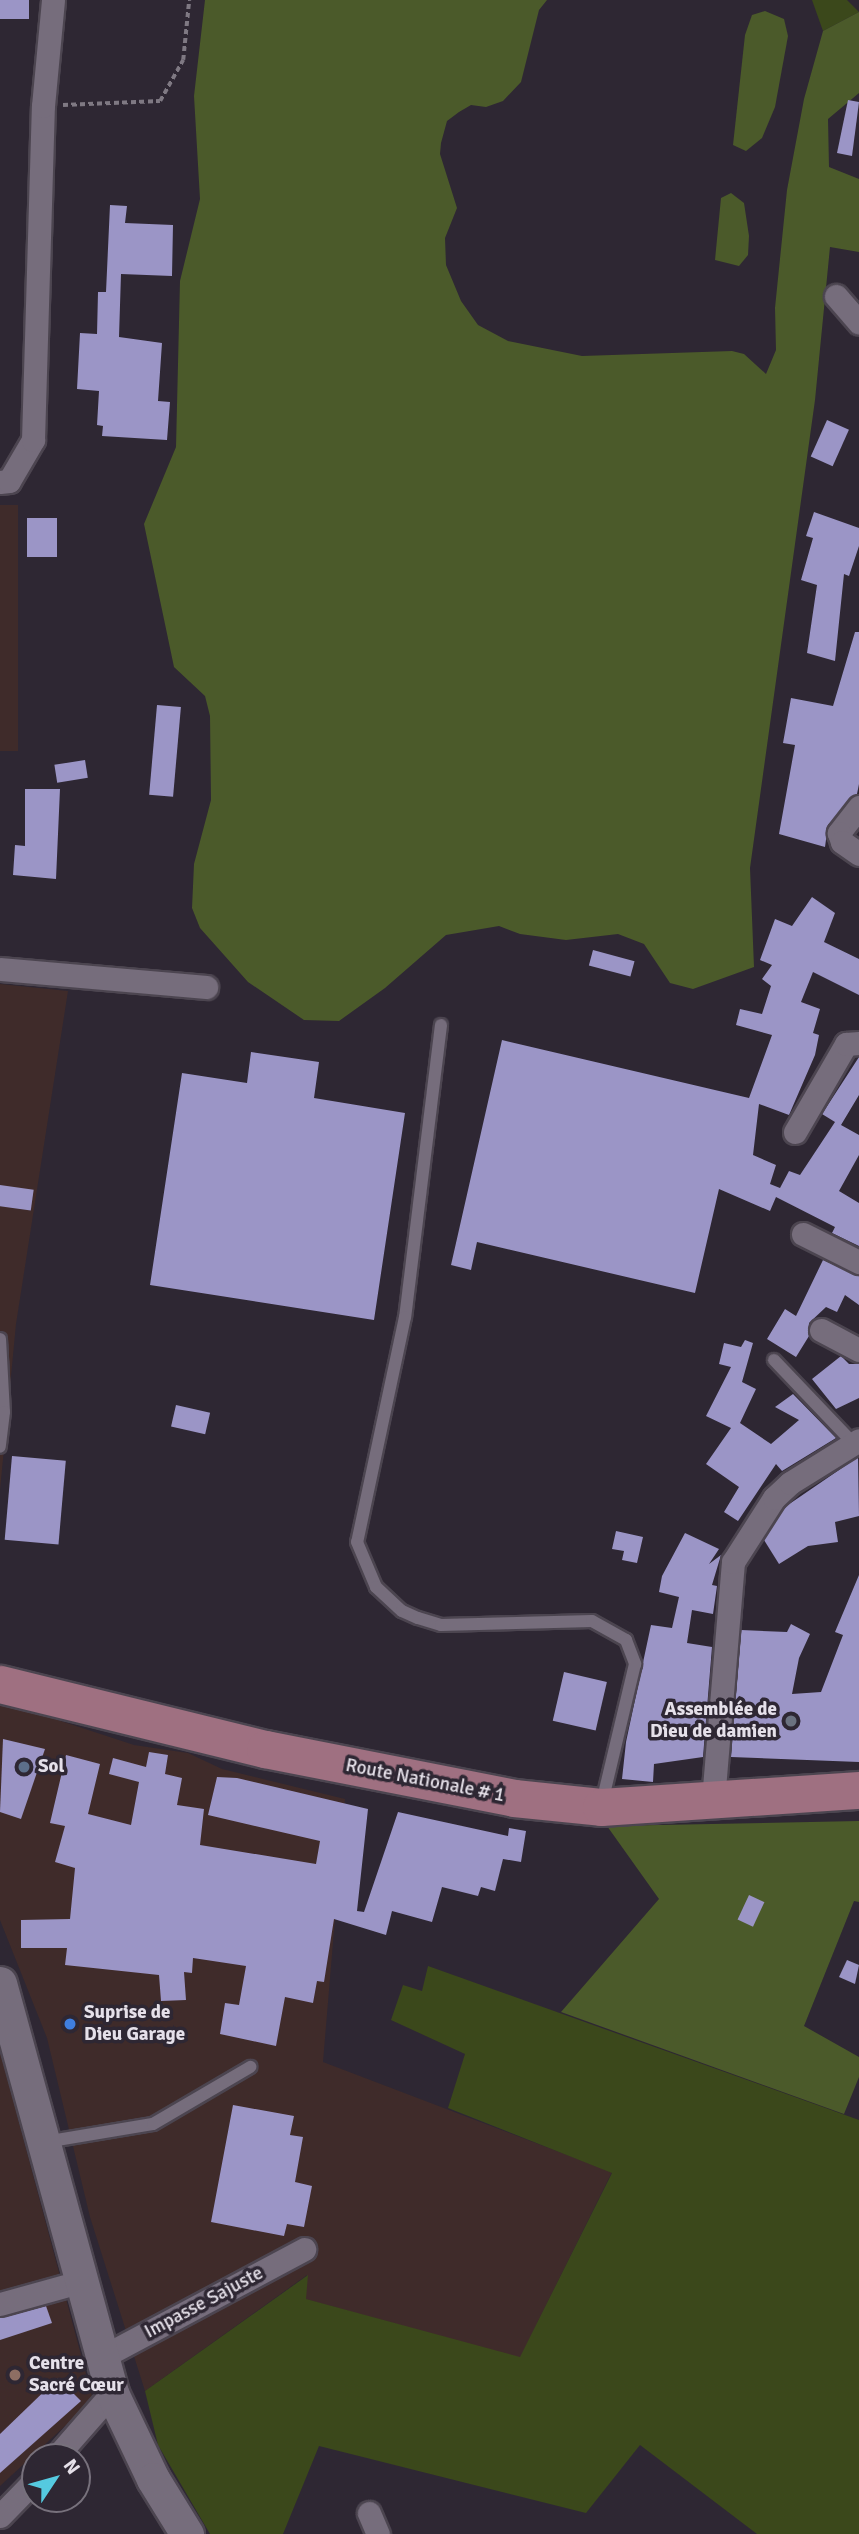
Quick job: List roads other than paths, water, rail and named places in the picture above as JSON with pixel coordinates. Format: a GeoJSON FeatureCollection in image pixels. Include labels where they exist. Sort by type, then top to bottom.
{"type":"FeatureCollection","features":[{"type":"Feature","properties":{"kind":"main road","name":"Route Nationale # 1"},"geometry":{"type":"LineString","coordinates":[[0,1684],[333,1763],[514,1798],[601,1807],[859,1790]]}},
{"type":"Feature","properties":{"kind":"main road"},"geometry":{"type":"LineString","coordinates":[[0,1983],[112,2393],[153,2479],[187,2534]]}},
{"type":"Feature","properties":{"kind":"street"},"geometry":{"type":"LineString","coordinates":[[0,482],[9,481],[33,440],[44,106],[53,0]]}},
{"type":"Feature","properties":{"kind":"street"},"geometry":{"type":"LineString","coordinates":[[836,296],[859,322]]}},
{"type":"Feature","properties":{"kind":"street"},"geometry":{"type":"LineString","coordinates":[[859,807],[839,838],[859,855]]}},
{"type":"Feature","properties":{"kind":"street"},"geometry":{"type":"LineString","coordinates":[[0,969],[206,988]]}},
{"type":"Feature","properties":{"kind":"street"},"geometry":{"type":"LineString","coordinates":[[795,1132],[846,1044],[858,1043]]}},
{"type":"Feature","properties":{"kind":"street"},"geometry":{"type":"LineString","coordinates":[[803,1234],[859,1262]]}},
{"type":"Feature","properties":{"kind":"street"},"geometry":{"type":"LineString","coordinates":[[821,1330],[859,1350]]}},
{"type":"Feature","properties":{"kind":"street"},"geometry":{"type":"LineString","coordinates":[[713,1800],[733,1562],[774,1498],[856,1441]]}},
{"type":"Feature","properties":{"kind":"street","name":"Impasse Sajuste"},"geometry":{"type":"LineString","coordinates":[[104,2356],[304,2249]]}},
{"type":"Feature","properties":{"kind":"street"},"geometry":{"type":"LineString","coordinates":[[0,2304],[83,2281]]}},
{"type":"Feature","properties":{"kind":"street"},"geometry":{"type":"LineString","coordinates":[[68,2443],[112,2393]]}},
{"type":"Feature","properties":{"kind":"street"},"geometry":{"type":"LineString","coordinates":[[0,2516],[21,2494]]}},
{"type":"Feature","properties":{"kind":"lane"},"geometry":{"type":"LineString","coordinates":[[441,1025],[405,1317],[357,1542],[376,1587],[402,1611],[418,1618],[441,1625],[592,1621],[626,1640],[635,1664],[601,1807]]}},
{"type":"Feature","properties":{"kind":"lane"},"geometry":{"type":"LineString","coordinates":[[0,1339],[4,1412],[0,1447]]}},
{"type":"Feature","properties":{"kind":"lane"},"geometry":{"type":"LineString","coordinates":[[774,1360],[856,1441]]}},
{"type":"Feature","properties":{"kind":"lane"},"geometry":{"type":"LineString","coordinates":[[44,2142],[153,2124],[250,2067]]}},
{"type":"Feature","properties":{"kind":"place","name":"Assemblée de Dieu de damien"},"geometry":{"type":"Point","coordinates":[791,1721]}},
{"type":"Feature","properties":{"kind":"place","name":"Sol"},"geometry":{"type":"Point","coordinates":[24,1767]}},
{"type":"Feature","properties":{"kind":"place","name":"Suprise de Dieu Garage"},"geometry":{"type":"Point","coordinates":[70,2024]}},
{"type":"Feature","properties":{"kind":"place","name":"Centre Sacré Cœur"},"geometry":{"type":"Point","coordinates":[15,2375]}}]}
